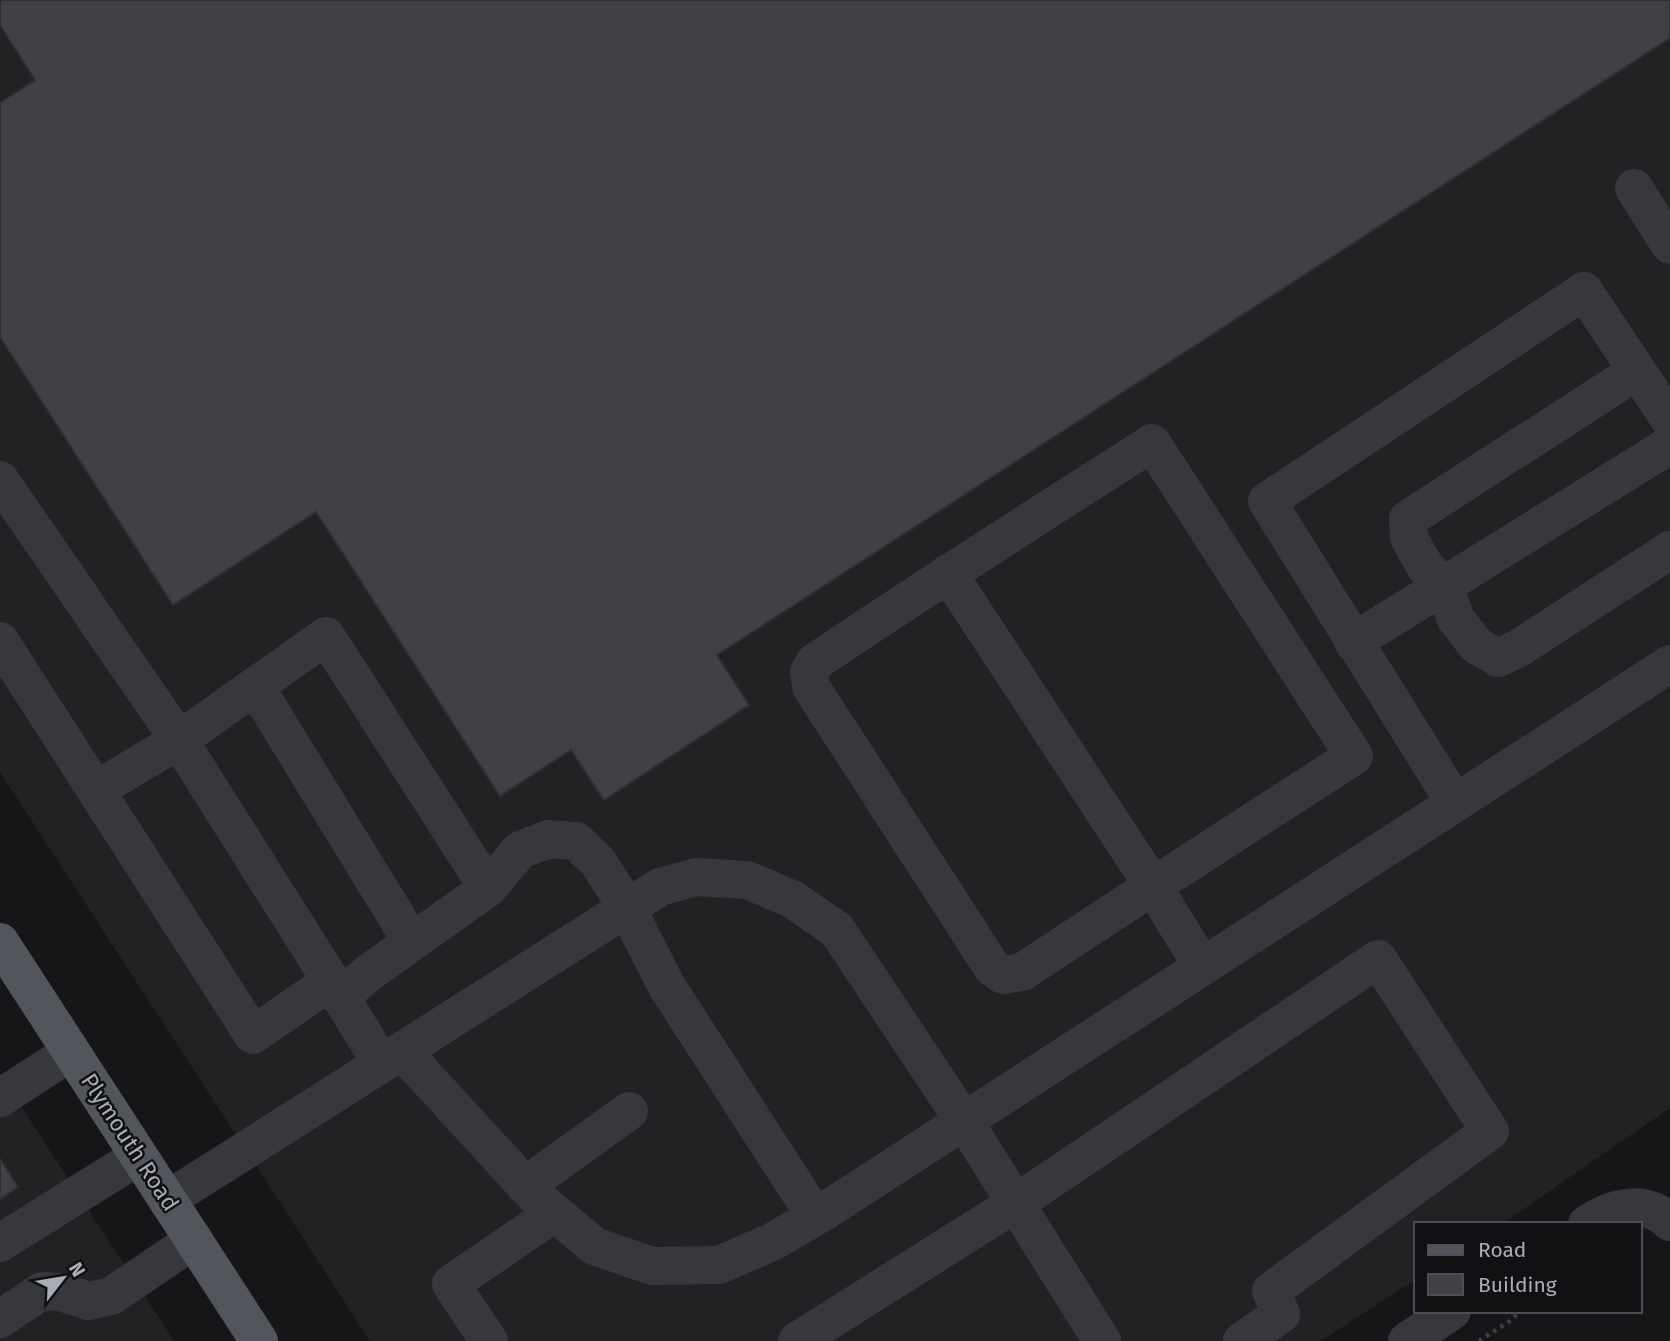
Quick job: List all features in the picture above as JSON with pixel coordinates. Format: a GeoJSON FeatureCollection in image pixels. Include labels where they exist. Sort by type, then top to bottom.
{"type":"FeatureCollection","features":[{"type":"Feature","properties":{"kind":"main road","name":"Plymouth Road"},"geometry":{"type":"LineString","coordinates":[[5,963],[71,1052],[259,1341]]}},
{"type":"Feature","properties":{"kind":"street"},"geometry":{"type":"LineString","coordinates":[[1634,188],[1670,245]]}},
{"type":"Feature","properties":{"kind":"street"},"geometry":{"type":"LineString","coordinates":[[1455,803],[1267,501],[1584,291],[1670,420]]}},
{"type":"Feature","properties":{"kind":"street"},"geometry":{"type":"LineString","coordinates":[[1637,371],[1408,519],[1409,538],[1426,568],[1444,586],[1456,619],[1476,645],[1498,658],[1519,648],[1670,550]]}},
{"type":"Feature","properties":{"kind":"street"},"geometry":{"type":"LineString","coordinates":[[1152,443],[1354,756],[1153,886],[1023,972],[1003,975],[992,967],[811,687],[809,673],[815,662],[948,573],[1152,443]]}},
{"type":"Feature","properties":{"kind":"street"},"geometry":{"type":"LineString","coordinates":[[1353,642],[1670,445]]}},
{"type":"Feature","properties":{"kind":"street"},"geometry":{"type":"LineString","coordinates":[[0,480],[179,740],[336,989],[392,1057],[525,1186],[594,1246],[652,1266],[719,1265],[772,1242],[964,1121],[1670,664]]}},
{"type":"Feature","properties":{"kind":"street"},"geometry":{"type":"LineString","coordinates":[[948,573],[1153,886],[1202,966]]}},
{"type":"Feature","properties":{"kind":"street"},"geometry":{"type":"LineString","coordinates":[[96,790],[179,740],[326,636],[488,888]]}},
{"type":"Feature","properties":{"kind":"street"},"geometry":{"type":"LineString","coordinates":[[0,641],[253,1035],[370,972],[488,888],[520,850],[549,839],[576,841],[598,862],[626,906],[666,985],[815,1216]]}},
{"type":"Feature","properties":{"kind":"street"},"geometry":{"type":"LineString","coordinates":[[255,686],[412,942]]}},
{"type":"Feature","properties":{"kind":"street"},"geometry":{"type":"LineString","coordinates":[[167,1200],[626,906],[660,887],[696,877],[747,880],[792,899],[836,930],[964,1121],[1102,1341]]}},
{"type":"Feature","properties":{"kind":"street"},"geometry":{"type":"LineString","coordinates":[[797,1341],[1016,1203],[1378,959],[1490,1131],[1272,1291],[1281,1314],[1242,1341]]}},
{"type":"Feature","properties":{"kind":"street"},"geometry":{"type":"LineString","coordinates":[[0,1098],[71,1052]]}},
{"type":"Feature","properties":{"kind":"street"},"geometry":{"type":"LineString","coordinates":[[525,1186],[629,1111]]}},
{"type":"Feature","properties":{"kind":"street"},"geometry":{"type":"LineString","coordinates":[[0,1243],[139,1156]]}},
{"type":"Feature","properties":{"kind":"street"},"geometry":{"type":"LineString","coordinates":[[1591,1222],[1616,1208],[1655,1215]]}},
{"type":"Feature","properties":{"kind":"street"},"geometry":{"type":"LineString","coordinates":[[489,1341],[451,1284],[554,1213]]}},
{"type":"Feature","properties":{"kind":"street"},"geometry":{"type":"LineString","coordinates":[[0,1319],[42,1291],[60,1292],[89,1301],[111,1296],[194,1240]]}},
{"type":"Feature","properties":{"kind":"street"},"geometry":{"type":"LineString","coordinates":[[1407,1341],[1449,1313]]}},
{"type":"Feature","properties":{"kind":"path"},"geometry":{"type":"LineString","coordinates":[[1479,1341],[1513,1319],[1518,1313]]}},
{"type":"Feature","properties":{"kind":"shaded area"},"geometry":{"type":"Polygon","coordinates":[[[0,0],[1670,0],[1670,1108],[1505,1222],[1414,1222],[1414,1280],[1321,1341],[370,1341],[0,772],[0,0]]]}},
{"type":"Feature","properties":{"kind":"shaded area"},"geometry":{"type":"Polygon","coordinates":[[[0,1074],[174,1341],[0,1341],[0,1074]]]}},
{"type":"Feature","properties":{"kind":"building"},"geometry":{"type":"Polygon","coordinates":[[[0,0],[1670,0],[1670,38],[717,655],[749,705],[604,800],[571,750],[500,796],[316,512],[173,605],[0,337],[0,103],[35,80],[0,25],[0,0]]]}},
{"type":"Feature","properties":{"kind":"building"},"geometry":{"type":"Polygon","coordinates":[[[0,1159],[18,1187],[0,1199],[0,1159]]]}}]}
